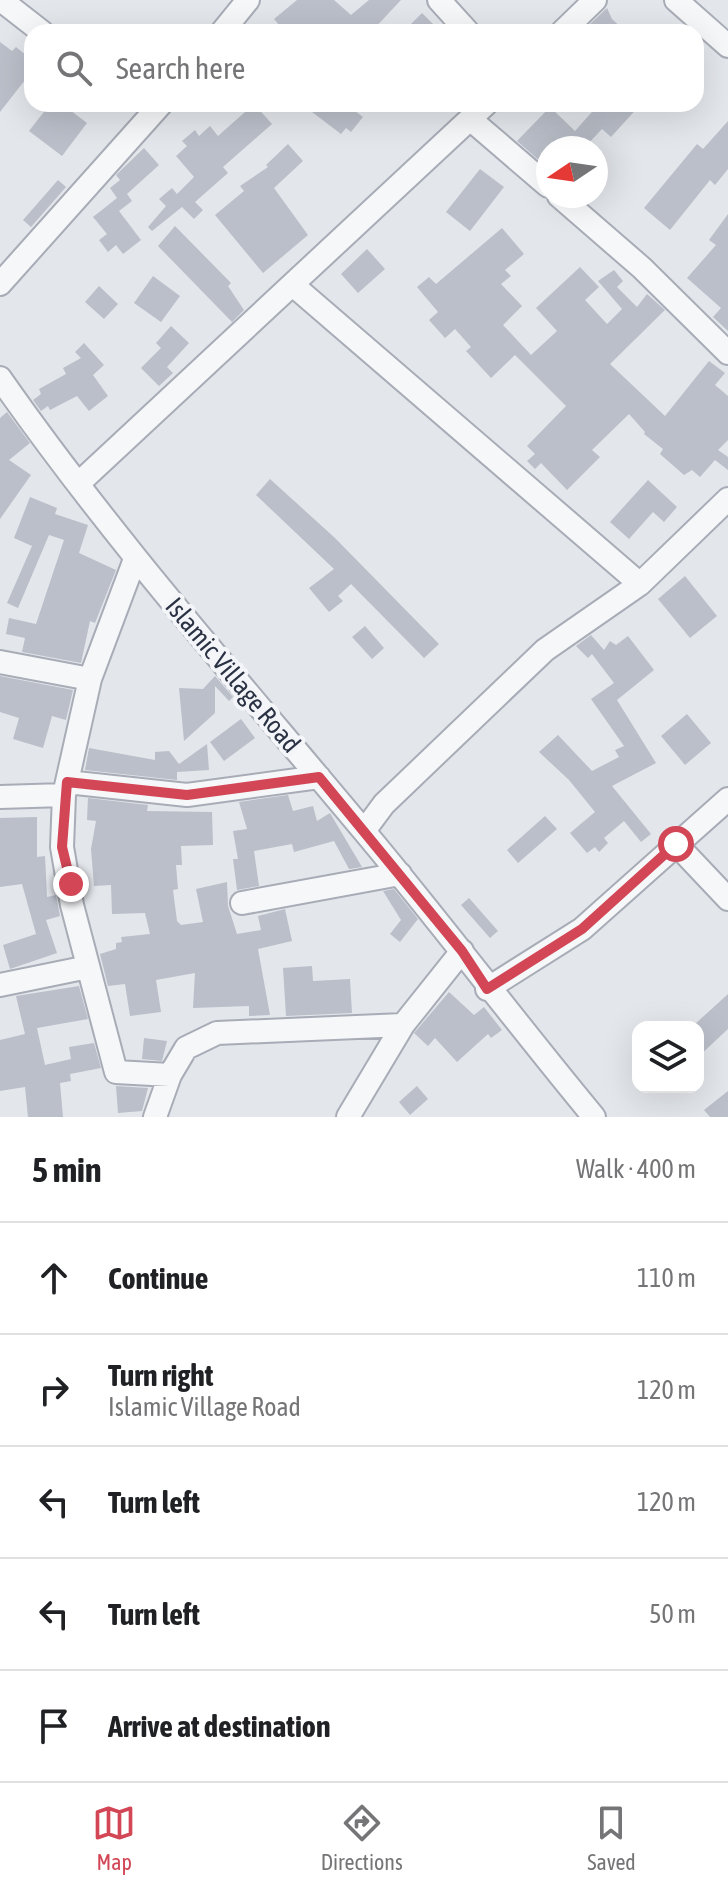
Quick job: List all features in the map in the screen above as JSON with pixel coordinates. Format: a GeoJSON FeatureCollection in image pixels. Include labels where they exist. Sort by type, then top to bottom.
{"type":"FeatureCollection","features":[{"type":"Feature","properties":{"kind":"street"},"geometry":{"type":"LineString","coordinates":[[1,0],[32,24]]}},
{"type":"Feature","properties":{"kind":"street"},"geometry":{"type":"LineString","coordinates":[[228,24],[248,0]]}},
{"type":"Feature","properties":{"kind":"street"},"geometry":{"type":"LineString","coordinates":[[439,0],[461,24]]}},
{"type":"Feature","properties":{"kind":"street"},"geometry":{"type":"LineString","coordinates":[[570,24],[595,0]]}},
{"type":"Feature","properties":{"kind":"street"},"geometry":{"type":"LineString","coordinates":[[676,0],[703,24]]}},
{"type":"Feature","properties":{"kind":"street"},"geometry":{"type":"LineString","coordinates":[[704,25],[728,46]]}},
{"type":"Feature","properties":{"kind":"street"},"geometry":{"type":"LineString","coordinates":[[0,284],[146,112]]}},
{"type":"Feature","properties":{"kind":"street"},"geometry":{"type":"LineString","coordinates":[[79,483],[294,286],[477,112]]}},
{"type":"Feature","properties":{"kind":"street"},"geometry":{"type":"LineString","coordinates":[[479,112],[536,173]]}},
{"type":"Feature","properties":{"kind":"street"},"geometry":{"type":"LineString","coordinates":[[573,208],[642,268],[728,353]]}},
{"type":"Feature","properties":{"kind":"street"},"geometry":{"type":"LineString","coordinates":[[294,286],[640,584]]}},
{"type":"Feature","properties":{"kind":"street","name":"Islamic Village Road"},"geometry":{"type":"LineString","coordinates":[[2,386],[135,559],[400,874],[462,951],[487,989],[594,1117]]}},
{"type":"Feature","properties":{"kind":"street"},"geometry":{"type":"LineString","coordinates":[[364,831],[384,804],[545,650],[640,584],[728,499]]}},
{"type":"Feature","properties":{"kind":"street"},"geometry":{"type":"LineString","coordinates":[[135,559],[90,679],[65,789],[62,847],[88,967],[116,1072],[170,1075]]}},
{"type":"Feature","properties":{"kind":"street"},"geometry":{"type":"LineString","coordinates":[[0,662],[90,679]]}},
{"type":"Feature","properties":{"kind":"street"},"geometry":{"type":"LineString","coordinates":[[0,797],[65,789],[187,795],[319,777]]}},
{"type":"Feature","properties":{"kind":"street"},"geometry":{"type":"LineString","coordinates":[[487,989],[582,929],[728,799]]}},
{"type":"Feature","properties":{"kind":"street"},"geometry":{"type":"LineString","coordinates":[[676,844],[728,899]]}},
{"type":"Feature","properties":{"kind":"street"},"geometry":{"type":"LineString","coordinates":[[242,903],[400,874]]}},
{"type":"Feature","properties":{"kind":"street"},"geometry":{"type":"LineString","coordinates":[[348,1117],[403,1025],[462,951]]}},
{"type":"Feature","properties":{"kind":"street"},"geometry":{"type":"LineString","coordinates":[[0,985],[88,967]]}},
{"type":"Feature","properties":{"kind":"street"},"geometry":{"type":"LineString","coordinates":[[155,1117],[170,1075],[186,1048],[217,1033],[403,1025]]}},
{"type":"Feature","properties":{"kind":"building"},"geometry":{"type":"Polygon","coordinates":[[[297,0],[334,0],[351,15],[369,0],[401,0],[378,24],[278,24],[274,19],[297,0]]]}},
{"type":"Feature","properties":{"kind":"building"},"geometry":{"type":"Polygon","coordinates":[[[607,8],[617,24],[590,24],[607,8]]]}},
{"type":"Feature","properties":{"kind":"building"},"geometry":{"type":"Polygon","coordinates":[[[422,13],[433,24],[411,24],[422,13]]]}},
{"type":"Feature","properties":{"kind":"building"},"geometry":{"type":"Polygon","coordinates":[[[0,42],[12,51],[16,47],[24,54],[24,81],[0,112],[0,42]]]}},
{"type":"Feature","properties":{"kind":"building"},"geometry":{"type":"Polygon","coordinates":[[[44,112],[73,112],[87,123],[62,156],[29,131],[44,112]]]}},
{"type":"Feature","properties":{"kind":"building"},"geometry":{"type":"Polygon","coordinates":[[[245,112],[261,112],[272,124],[223,167],[228,173],[195,202],[203,210],[194,219],[182,207],[152,231],[148,227],[166,206],[159,199],[172,188],[177,194],[194,177],[176,156],[187,146],[182,141],[195,130],[199,136],[210,126],[218,136],[245,112]]]}},
{"type":"Feature","properties":{"kind":"building"},"geometry":{"type":"Polygon","coordinates":[[[312,112],[356,112],[363,117],[351,132],[346,128],[341,134],[312,112]]]}},
{"type":"Feature","properties":{"kind":"building"},"geometry":{"type":"Polygon","coordinates":[[[545,112],[555,112],[575,131],[592,112],[634,112],[611,137],[602,129],[595,136],[536,136],[536,158],[517,141],[545,112]]]}},
{"type":"Feature","properties":{"kind":"building"},"geometry":{"type":"Polygon","coordinates":[[[728,121],[728,169],[715,185],[710,180],[670,230],[644,208],[697,144],[703,149],[728,121]]]}},
{"type":"Feature","properties":{"kind":"building"},"geometry":{"type":"Polygon","coordinates":[[[288,144],[303,161],[274,188],[308,235],[263,273],[215,215],[244,191],[240,186],[268,167],[266,165],[288,144]]]}},
{"type":"Feature","properties":{"kind":"building"},"geometry":{"type":"Polygon","coordinates":[[[144,148],[159,165],[127,194],[132,201],[119,211],[141,240],[123,254],[116,245],[108,252],[99,240],[107,234],[93,217],[117,198],[110,188],[120,180],[116,175],[144,148]]]}},
{"type":"Feature","properties":{"kind":"building"},"geometry":{"type":"Polygon","coordinates":[[[480,169],[504,187],[470,231],[446,212],[480,169]]]}},
{"type":"Feature","properties":{"kind":"building"},"geometry":{"type":"Polygon","coordinates":[[[58,180],[66,187],[31,227],[23,220],[58,180]]]}},
{"type":"Feature","properties":{"kind":"building"},"geometry":{"type":"Polygon","coordinates":[[[728,214],[728,331],[713,317],[721,308],[687,278],[716,245],[709,240],[728,214]]]}},
{"type":"Feature","properties":{"kind":"building"},"geometry":{"type":"Polygon","coordinates":[[[175,226],[231,283],[228,286],[244,310],[232,322],[158,246],[175,226]]]}},
{"type":"Feature","properties":{"kind":"building"},"geometry":{"type":"Polygon","coordinates":[[[502,228],[524,254],[505,270],[511,276],[501,284],[522,306],[503,325],[531,355],[557,331],[536,308],[580,267],[599,287],[585,300],[607,324],[622,309],[598,281],[614,270],[623,281],[617,287],[637,307],[647,294],[665,310],[610,364],[665,416],[709,361],[725,373],[715,385],[728,396],[728,440],[718,450],[728,457],[728,470],[715,460],[700,477],[692,470],[684,475],[660,454],[663,449],[644,434],[629,414],[592,450],[600,457],[567,490],[541,463],[535,469],[527,461],[535,454],[527,446],[566,406],[515,355],[491,378],[466,351],[471,347],[455,329],[445,338],[429,320],[438,312],[417,287],[429,277],[436,284],[502,228]]]}},
{"type":"Feature","properties":{"kind":"building"},"geometry":{"type":"Polygon","coordinates":[[[367,249],[385,269],[358,293],[341,274],[367,249]]]}},
{"type":"Feature","properties":{"kind":"building"},"geometry":{"type":"Polygon","coordinates":[[[153,276],[180,296],[161,322],[134,303],[153,276]]]}},
{"type":"Feature","properties":{"kind":"building"},"geometry":{"type":"Polygon","coordinates":[[[99,286],[118,304],[104,319],[85,302],[99,286]]]}},
{"type":"Feature","properties":{"kind":"building"},"geometry":{"type":"Polygon","coordinates":[[[171,326],[189,343],[167,367],[173,373],[159,386],[141,368],[161,348],[156,343],[171,326]]]}},
{"type":"Feature","properties":{"kind":"building"},"geometry":{"type":"Polygon","coordinates":[[[84,343],[104,365],[93,375],[108,396],[89,411],[77,396],[50,410],[48,406],[41,411],[33,400],[41,394],[39,389],[66,374],[63,368],[81,358],[75,352],[84,343]]]}},
{"type":"Feature","properties":{"kind":"building"},"geometry":{"type":"Polygon","coordinates":[[[7,412],[30,443],[9,460],[31,475],[0,519],[0,418],[7,412]]]}},
{"type":"Feature","properties":{"kind":"building"},"geometry":{"type":"Polygon","coordinates":[[[270,479],[335,538],[439,644],[424,658],[351,584],[338,596],[343,601],[329,612],[309,588],[334,569],[256,495],[270,479]]]}},
{"type":"Feature","properties":{"kind":"building"},"geometry":{"type":"Polygon","coordinates":[[[648,480],[677,507],[664,522],[653,512],[629,539],[610,522],[648,480]]]}},
{"type":"Feature","properties":{"kind":"building"},"geometry":{"type":"Polygon","coordinates":[[[30,497],[57,508],[55,514],[88,525],[79,553],[116,570],[95,623],[90,621],[81,663],[22,652],[25,638],[6,634],[9,618],[36,624],[64,540],[49,535],[18,608],[7,603],[32,546],[14,538],[30,497]]]}},
{"type":"Feature","properties":{"kind":"building"},"geometry":{"type":"Polygon","coordinates":[[[685,576],[717,616],[690,638],[658,599],[685,576]]]}},
{"type":"Feature","properties":{"kind":"building"},"geometry":{"type":"Polygon","coordinates":[[[365,626],[384,648],[372,659],[352,637],[365,626]]]}},
{"type":"Feature","properties":{"kind":"building"},"geometry":{"type":"Polygon","coordinates":[[[591,635],[604,650],[610,641],[616,645],[628,636],[654,670],[617,700],[656,763],[612,786],[651,834],[641,842],[624,821],[604,838],[608,843],[599,852],[595,847],[587,853],[570,833],[595,812],[569,780],[539,752],[558,735],[592,771],[619,757],[615,750],[624,746],[591,699],[614,683],[592,654],[588,658],[576,646],[591,635]]]}},
{"type":"Feature","properties":{"kind":"building"},"geometry":{"type":"Polygon","coordinates":[[[0,676],[73,690],[66,720],[52,716],[43,748],[13,739],[19,718],[0,712],[0,676]]]}},
{"type":"Feature","properties":{"kind":"building"},"geometry":{"type":"Polygon","coordinates":[[[215,676],[233,697],[229,701],[215,686],[215,713],[184,741],[179,688],[203,689],[215,676]]]}},
{"type":"Feature","properties":{"kind":"building"},"geometry":{"type":"Polygon","coordinates":[[[687,714],[711,743],[685,765],[661,736],[687,714]]]}},
{"type":"Feature","properties":{"kind":"building"},"geometry":{"type":"Polygon","coordinates":[[[241,719],[255,738],[224,761],[210,742],[241,719]]]}},
{"type":"Feature","properties":{"kind":"building"},"geometry":{"type":"Polygon","coordinates":[[[207,744],[209,770],[177,772],[177,780],[85,770],[89,748],[155,760],[155,752],[169,751],[179,764],[207,744]]]}},
{"type":"Feature","properties":{"kind":"building"},"geometry":{"type":"Polygon","coordinates":[[[288,795],[293,811],[313,806],[317,821],[330,813],[362,867],[349,869],[334,841],[294,852],[292,844],[254,851],[259,886],[237,890],[233,859],[238,859],[233,831],[247,829],[239,802],[288,795]]]}},
{"type":"Feature","properties":{"kind":"building"},"geometry":{"type":"Polygon","coordinates":[[[88,798],[148,805],[147,811],[212,812],[213,845],[181,846],[182,865],[176,865],[178,889],[173,890],[177,921],[181,925],[203,922],[196,889],[227,882],[228,906],[237,934],[261,930],[258,916],[285,909],[292,941],[258,949],[270,1015],[249,1016],[249,1006],[193,1008],[195,973],[156,980],[161,1012],[130,1016],[125,984],[108,986],[100,954],[116,949],[116,943],[122,942],[121,937],[150,934],[145,913],[112,914],[111,885],[94,886],[91,849],[96,821],[87,820],[88,798]]]}},
{"type":"Feature","properties":{"kind":"building"},"geometry":{"type":"Polygon","coordinates":[[[545,816],[557,829],[518,863],[507,850],[545,816]]]}},
{"type":"Feature","properties":{"kind":"building"},"geometry":{"type":"Polygon","coordinates":[[[37,817],[37,857],[45,856],[47,897],[56,895],[60,916],[46,920],[57,953],[10,969],[3,945],[36,934],[22,884],[0,887],[0,818],[37,817]]]}},
{"type":"Feature","properties":{"kind":"building"},"geometry":{"type":"Polygon","coordinates":[[[394,889],[418,919],[400,942],[390,934],[401,920],[383,891],[394,889]]]}},
{"type":"Feature","properties":{"kind":"building"},"geometry":{"type":"Polygon","coordinates":[[[469,898],[498,931],[490,938],[461,905],[469,898]]]}},
{"type":"Feature","properties":{"kind":"building"},"geometry":{"type":"Polygon","coordinates":[[[312,966],[313,981],[350,979],[352,1013],[286,1016],[283,968],[312,966]]]}},
{"type":"Feature","properties":{"kind":"building"},"geometry":{"type":"Polygon","coordinates":[[[79,986],[88,1019],[37,1028],[45,1065],[71,1059],[69,1047],[94,1043],[101,1068],[70,1074],[71,1081],[60,1083],[63,1117],[28,1117],[25,1087],[0,1091],[0,1040],[25,1034],[16,996],[79,986]]]}},
{"type":"Feature","properties":{"kind":"building"},"geometry":{"type":"Polygon","coordinates":[[[449,992],[474,1015],[484,1007],[502,1030],[491,1038],[488,1034],[457,1062],[435,1038],[428,1046],[414,1033],[449,992]]]}},
{"type":"Feature","properties":{"kind":"building"},"geometry":{"type":"Polygon","coordinates":[[[728,994],[728,1029],[704,1051],[704,1021],[698,1021],[728,994]]]}},
{"type":"Feature","properties":{"kind":"building"},"geometry":{"type":"Polygon","coordinates":[[[144,1038],[167,1041],[162,1061],[142,1059],[144,1038]]]}},
{"type":"Feature","properties":{"kind":"building"},"geometry":{"type":"Polygon","coordinates":[[[116,1086],[148,1088],[142,1111],[118,1113],[116,1086]]]}},
{"type":"Feature","properties":{"kind":"building"},"geometry":{"type":"Polygon","coordinates":[[[417,1086],[428,1099],[410,1115],[399,1102],[417,1086]]]}},
{"type":"Feature","properties":{"kind":"building"},"geometry":{"type":"Polygon","coordinates":[[[728,1091],[728,1117],[710,1117],[704,1110],[728,1091]]]}},
{"type":"Feature","properties":{"kind":"route"},"geometry":{"type":"LineString","coordinates":[[71,884],[62,847],[67,782],[187,795],[319,777],[462,951],[487,989],[582,929],[676,844]]}}]}
